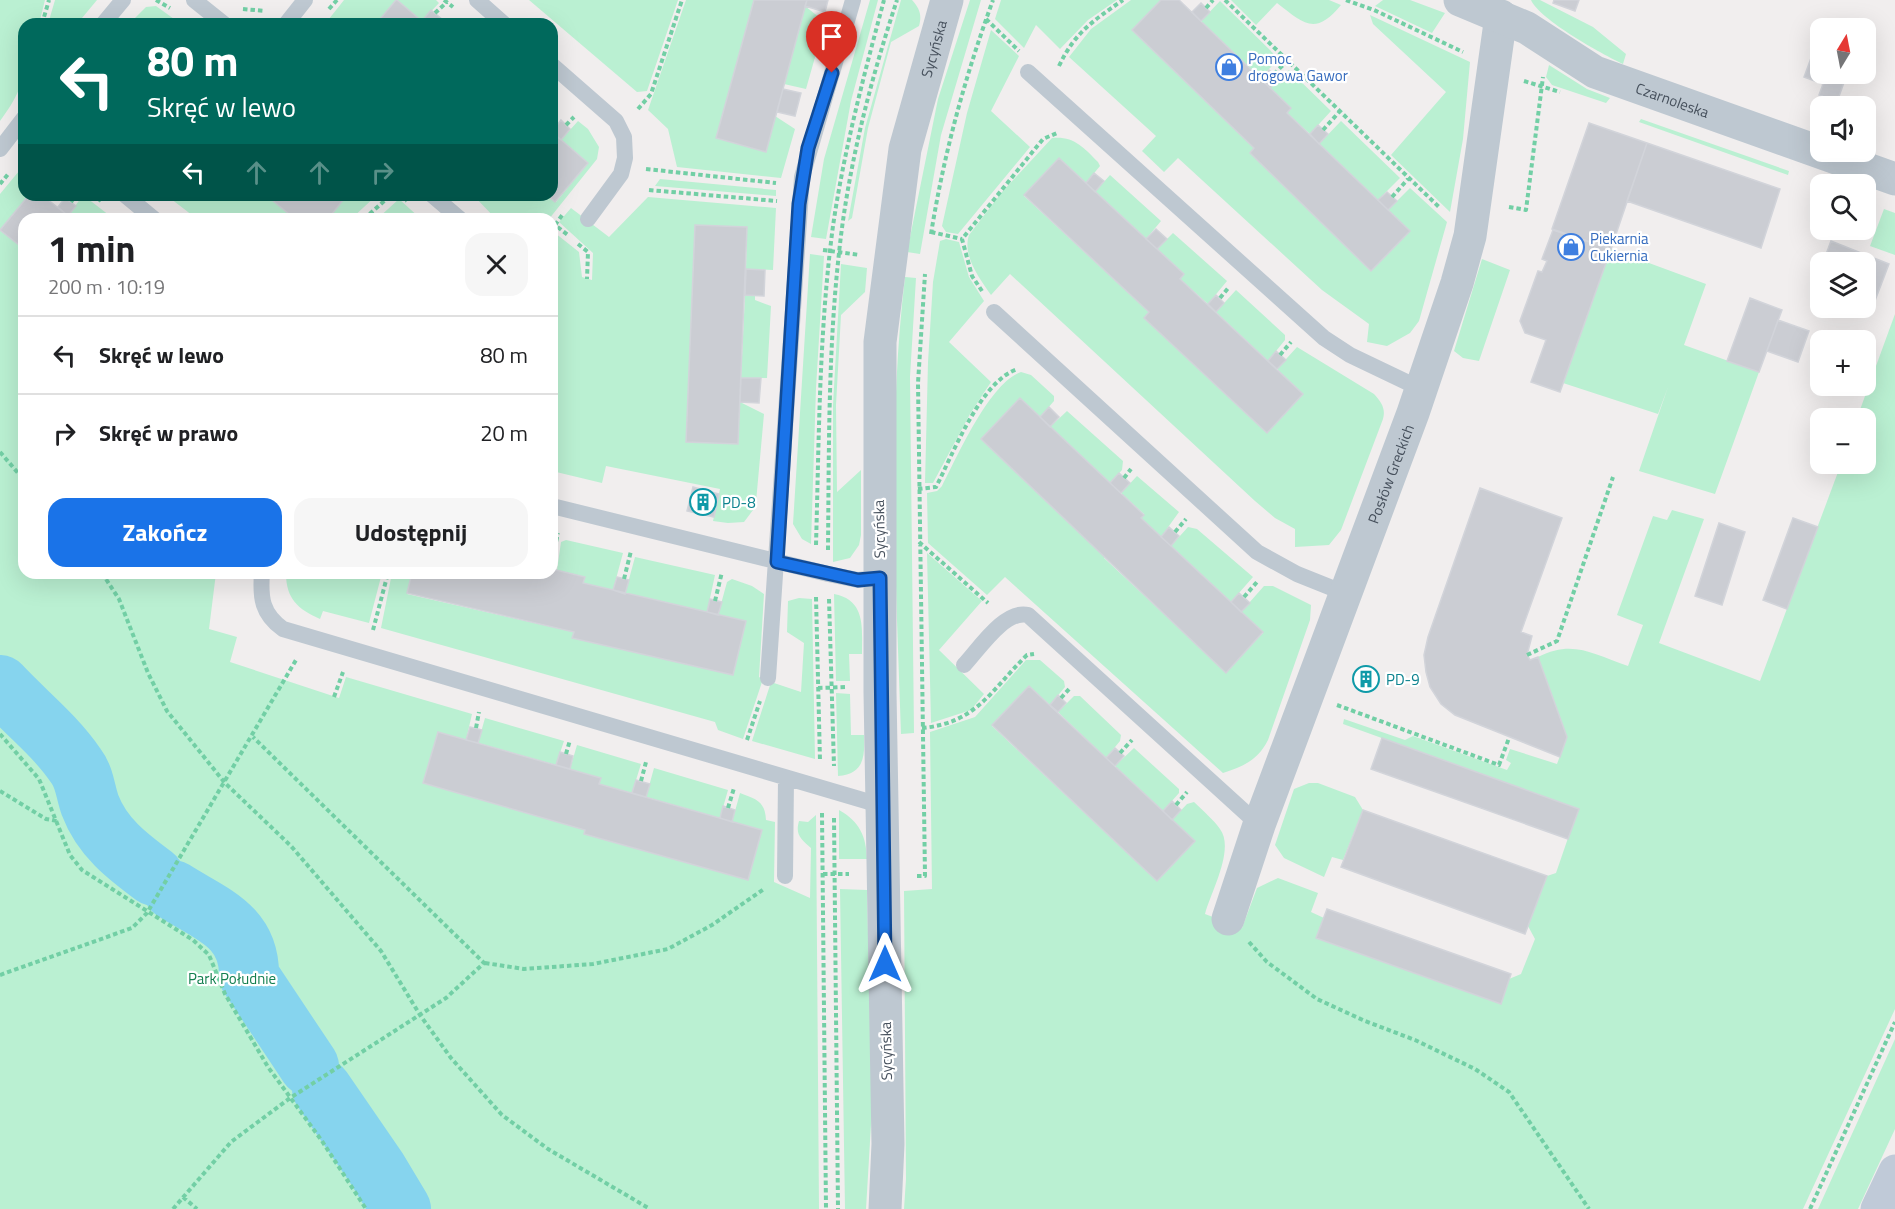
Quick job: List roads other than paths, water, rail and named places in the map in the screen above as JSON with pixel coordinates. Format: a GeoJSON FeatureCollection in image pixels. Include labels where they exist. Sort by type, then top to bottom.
{"type":"FeatureCollection","features":[{"type":"Feature","properties":{"kind":"main road"},"geometry":{"type":"LineString","coordinates":[[1877,1209],[1895,1171]]}},
{"type":"Feature","properties":{"kind":"street","name":"Sycyńska"},"geometry":{"type":"LineString","coordinates":[[885,1209],[888,1144],[878,407],[880,342],[888,259],[905,149],[947,0]]}},
{"type":"Feature","properties":{"kind":"street","name":"Czarnoleska"},"geometry":{"type":"LineString","coordinates":[[1460,0],[1504,8],[1595,72],[1895,179]]}},
{"type":"Feature","properties":{"kind":"street","name":"Posłów Greckich"},"geometry":{"type":"LineString","coordinates":[[1228,919],[1259,825],[1347,594],[1413,413],[1419,388],[1457,283],[1470,236],[1460,211],[1504,8]]}},
{"type":"Feature","properties":{"kind":"lane"},"geometry":{"type":"LineString","coordinates":[[108,18],[123,0]]}},
{"type":"Feature","properties":{"kind":"lane"},"geometry":{"type":"LineString","coordinates":[[194,0],[216,18]]}},
{"type":"Feature","properties":{"kind":"lane"},"geometry":{"type":"LineString","coordinates":[[290,18],[304,0]]}},
{"type":"Feature","properties":{"kind":"lane"},"geometry":{"type":"LineString","coordinates":[[477,0],[497,18]]}},
{"type":"Feature","properties":{"kind":"lane"},"geometry":{"type":"LineString","coordinates":[[768,678],[799,204],[808,148],[853,0]]}},
{"type":"Feature","properties":{"kind":"lane"},"geometry":{"type":"LineString","coordinates":[[558,70],[616,121],[624,137],[624,166],[615,184],[588,219]]}},
{"type":"Feature","properties":{"kind":"lane"},"geometry":{"type":"LineString","coordinates":[[1028,72],[1324,338],[1350,355],[1419,388]]}},
{"type":"Feature","properties":{"kind":"lane"},"geometry":{"type":"LineString","coordinates":[[0,149],[18,126]]}},
{"type":"Feature","properties":{"kind":"lane"},"geometry":{"type":"LineString","coordinates":[[132,201],[147,213]]}},
{"type":"Feature","properties":{"kind":"lane"},"geometry":{"type":"LineString","coordinates":[[439,201],[453,213]]}},
{"type":"Feature","properties":{"kind":"lane"},"geometry":{"type":"LineString","coordinates":[[994,312],[1231,531],[1257,552],[1287,568],[1347,594]]}},
{"type":"Feature","properties":{"kind":"lane"},"geometry":{"type":"LineString","coordinates":[[558,507],[858,580],[880,578]]}},
{"type":"Feature","properties":{"kind":"lane"},"geometry":{"type":"LineString","coordinates":[[262,579],[262,602],[266,614],[283,629],[883,806]]}},
{"type":"Feature","properties":{"kind":"lane"},"geometry":{"type":"LineString","coordinates":[[964,665],[1006,619],[1021,613],[1028,615],[1259,825]]}},
{"type":"Feature","properties":{"kind":"lane"},"geometry":{"type":"LineString","coordinates":[[784,876],[786,777]]}},
{"type":"Feature","properties":{"kind":"waterway"},"geometry":{"type":"LineString","coordinates":[[0,685],[49,734],[76,766],[95,816],[108,836],[154,876]]}},
{"type":"Feature","properties":{"kind":"waterway"},"geometry":{"type":"LineString","coordinates":[[173,890],[214,914],[235,933],[243,944],[248,959],[249,976],[309,1066]]}},
{"type":"Feature","properties":{"kind":"waterway"},"geometry":{"type":"LineString","coordinates":[[322,1089],[377,1169],[401,1209]]}},
{"type":"Feature","properties":{"kind":"place","name":"Pomoc drogowa Gawor"},"geometry":{"type":"Point","coordinates":[1229,67]}},
{"type":"Feature","properties":{"kind":"place","name":"Piekarnia Cukiernia"},"geometry":{"type":"Point","coordinates":[1571,247]}},
{"type":"Feature","properties":{"kind":"place","name":"PD-8"},"geometry":{"type":"Point","coordinates":[703,502]}},
{"type":"Feature","properties":{"kind":"place","name":"PD-9"},"geometry":{"type":"Point","coordinates":[1366,679]}},
{"type":"Feature","properties":{"kind":"park label","name":"Park Południe"},"geometry":{"type":"Point","coordinates":[232,978]}}]}
